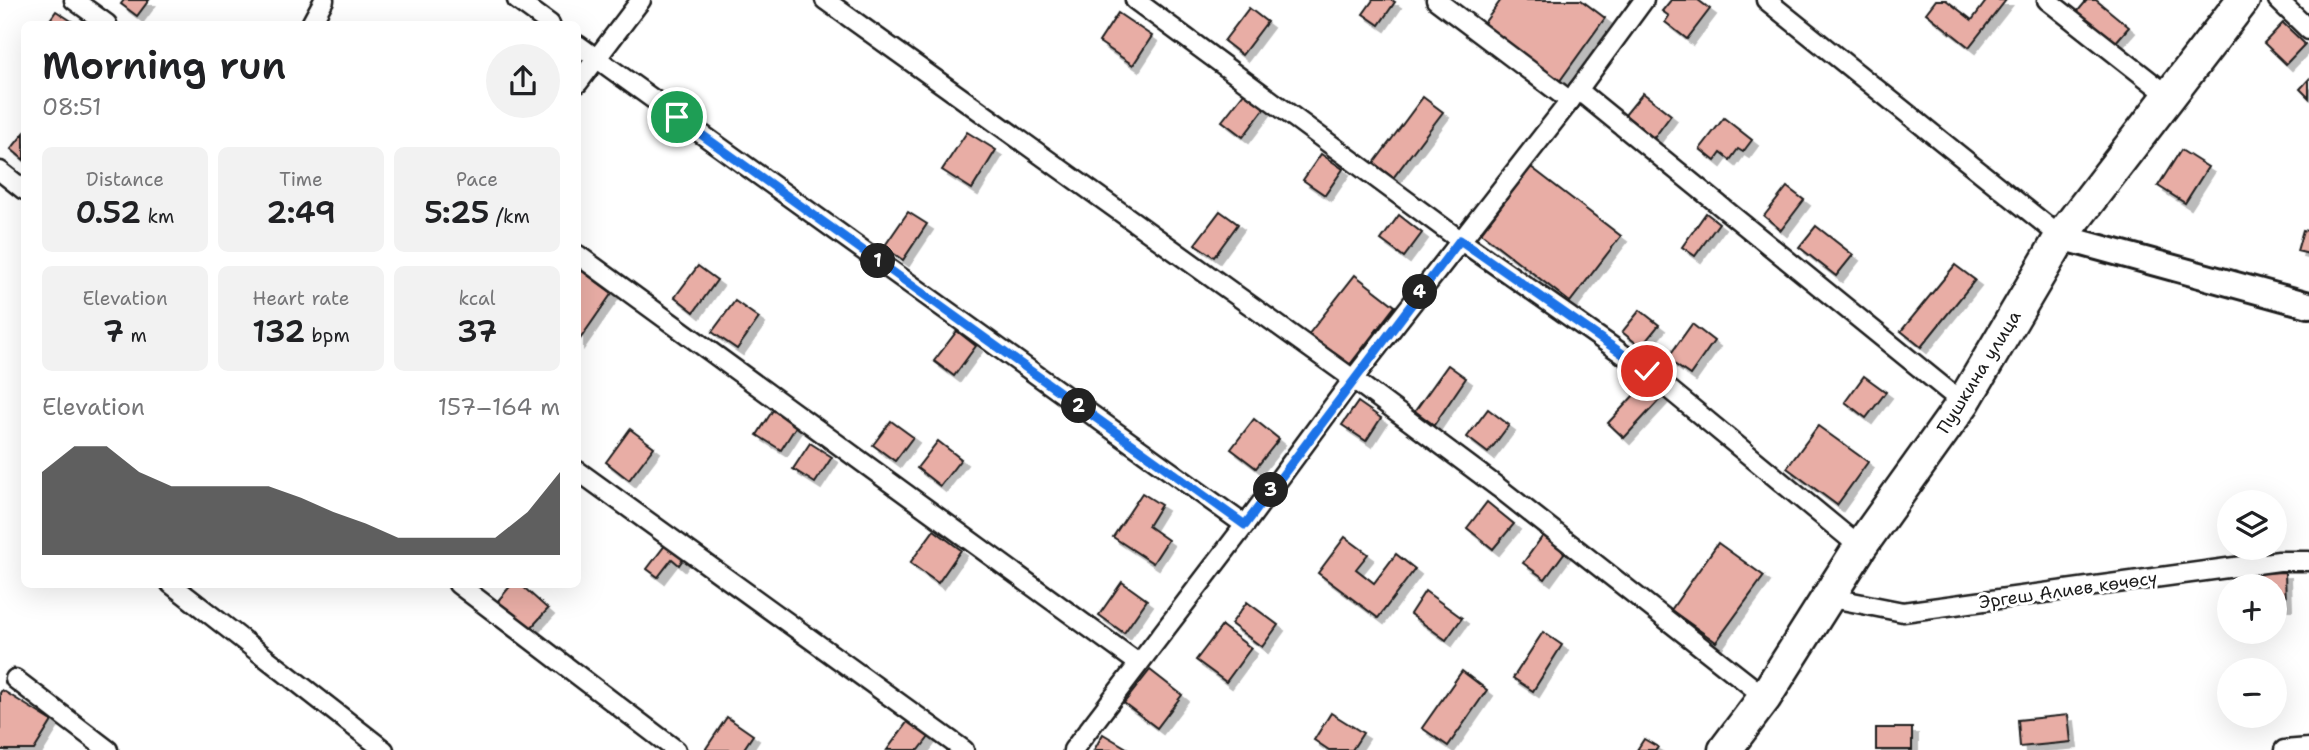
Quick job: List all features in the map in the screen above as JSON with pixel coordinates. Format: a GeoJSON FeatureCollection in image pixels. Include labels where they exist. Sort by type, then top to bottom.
{"type":"FeatureCollection","features":[{"type":"Feature","properties":{"kind":"highway","name":"Пушкина улица"},"geometry":{"type":"LineString","coordinates":[[1725,750],[1765,697],[1860,547],[1963,403],[2061,237],[2243,0]]}},
{"type":"Feature","properties":{"kind":"main road"},"geometry":{"type":"LineString","coordinates":[[2061,237],[2309,305]]}},
{"type":"Feature","properties":{"kind":"street"},"geometry":{"type":"LineString","coordinates":[[74,0],[103,21]]}},
{"type":"Feature","properties":{"kind":"street"},"geometry":{"type":"LineString","coordinates":[[312,21],[324,0]]}},
{"type":"Feature","properties":{"kind":"street"},"geometry":{"type":"LineString","coordinates":[[517,0],[546,21]]}},
{"type":"Feature","properties":{"kind":"street"},"geometry":{"type":"LineString","coordinates":[[581,79],[641,0]]}},
{"type":"Feature","properties":{"kind":"street"},"geometry":{"type":"LineString","coordinates":[[825,0],[1353,379],[1499,488],[1765,697]]}},
{"type":"Feature","properties":{"kind":"street"},"geometry":{"type":"LineString","coordinates":[[1135,0],[1460,240],[1647,371],[1860,547]]}},
{"type":"Feature","properties":{"kind":"street"},"geometry":{"type":"LineString","coordinates":[[1436,0],[1574,96],[1963,403]]}},
{"type":"Feature","properties":{"kind":"street"},"geometry":{"type":"LineString","coordinates":[[1073,750],[1353,379],[1574,96],[1644,0]]}},
{"type":"Feature","properties":{"kind":"street"},"geometry":{"type":"LineString","coordinates":[[1766,0],[2061,237]]}},
{"type":"Feature","properties":{"kind":"street"},"geometry":{"type":"LineString","coordinates":[[2047,0],[2169,96]]}},
{"type":"Feature","properties":{"kind":"street"},"geometry":{"type":"LineString","coordinates":[[2278,0],[2309,30]]}},
{"type":"Feature","properties":{"kind":"street"},"geometry":{"type":"LineString","coordinates":[[581,47],[1245,525]]}},
{"type":"Feature","properties":{"kind":"street"},"geometry":{"type":"LineString","coordinates":[[0,171],[21,188]]}},
{"type":"Feature","properties":{"kind":"street"},"geometry":{"type":"LineString","coordinates":[[581,258],[1138,663]]}},
{"type":"Feature","properties":{"kind":"street"},"geometry":{"type":"LineString","coordinates":[[581,473],[964,750]]}},
{"type":"Feature","properties":{"kind":"street","name":"Эргеш Алиев көчөсү"},"geometry":{"type":"LineString","coordinates":[[1827,597],[1903,612],[2279,561],[2309,561]]}},
{"type":"Feature","properties":{"kind":"street"},"geometry":{"type":"LineString","coordinates":[[176,588],[384,750]]}},
{"type":"Feature","properties":{"kind":"street"},"geometry":{"type":"LineString","coordinates":[[463,588],[676,750]]}},
{"type":"Feature","properties":{"kind":"street"},"geometry":{"type":"LineString","coordinates":[[15,679],[108,750]]}},
{"type":"Feature","properties":{"kind":"street"},"geometry":{"type":"LineString","coordinates":[[2284,750],[2309,748]]}},
{"type":"Feature","properties":{"kind":"building"},"geometry":{"type":"Polygon","coordinates":[[[124,0],[149,0],[137,16],[121,4],[124,0]]]}},
{"type":"Feature","properties":{"kind":"building"},"geometry":{"type":"Polygon","coordinates":[[[1373,0],[1395,2],[1379,25],[1363,14],[1373,0]]]}},
{"type":"Feature","properties":{"kind":"building"},"geometry":{"type":"Polygon","coordinates":[[[1501,0],[1581,0],[1605,18],[1559,82],[1482,26],[1501,0]]]}},
{"type":"Feature","properties":{"kind":"building"},"geometry":{"type":"Polygon","coordinates":[[[1671,0],[1698,0],[1710,9],[1687,39],[1665,22],[1669,16],[1662,11],[1671,0]]]}},
{"type":"Feature","properties":{"kind":"building"},"geometry":{"type":"Polygon","coordinates":[[[1936,0],[1946,0],[1972,20],[1987,0],[2006,0],[1969,47],[1926,13],[1936,0]]]}},
{"type":"Feature","properties":{"kind":"building"},"geometry":{"type":"Polygon","coordinates":[[[2087,0],[2096,0],[2129,27],[2115,43],[2077,12],[2087,0]]]}},
{"type":"Feature","properties":{"kind":"building"},"geometry":{"type":"Polygon","coordinates":[[[1249,8],[1267,22],[1242,55],[1224,41],[1249,8]]]}},
{"type":"Feature","properties":{"kind":"building"},"geometry":{"type":"Polygon","coordinates":[[[56,11],[71,21],[49,21],[56,11]]]}},
{"type":"Feature","properties":{"kind":"building"},"geometry":{"type":"Polygon","coordinates":[[[1118,13],[1152,36],[1133,65],[1099,42],[1118,13]]]}},
{"type":"Feature","properties":{"kind":"building"},"geometry":{"type":"Polygon","coordinates":[[[2283,23],[2305,44],[2286,64],[2264,43],[2283,23]]]}},
{"type":"Feature","properties":{"kind":"building"},"geometry":{"type":"Polygon","coordinates":[[[2309,79],[2309,98],[2300,89],[2309,79]]]}},
{"type":"Feature","properties":{"kind":"building"},"geometry":{"type":"Polygon","coordinates":[[[1244,93],[1265,108],[1243,137],[1222,121],[1244,93]]]}},
{"type":"Feature","properties":{"kind":"building"},"geometry":{"type":"Polygon","coordinates":[[[1643,93],[1671,115],[1654,138],[1625,115],[1643,93]]]}},
{"type":"Feature","properties":{"kind":"building"},"geometry":{"type":"Polygon","coordinates":[[[1423,97],[1443,112],[1393,178],[1374,163],[1423,97]]]}},
{"type":"Feature","properties":{"kind":"building"},"geometry":{"type":"Polygon","coordinates":[[[1724,118],[1752,140],[1743,152],[1738,149],[1730,160],[1721,153],[1715,161],[1700,149],[1724,118]]]}},
{"type":"Feature","properties":{"kind":"building"},"geometry":{"type":"Polygon","coordinates":[[[967,132],[996,150],[972,189],[942,170],[967,132]]]}},
{"type":"Feature","properties":{"kind":"building"},"geometry":{"type":"Polygon","coordinates":[[[21,137],[21,157],[11,149],[21,137]]]}},
{"type":"Feature","properties":{"kind":"building"},"geometry":{"type":"Polygon","coordinates":[[[2181,150],[2208,167],[2185,203],[2158,186],[2181,150]]]}},
{"type":"Feature","properties":{"kind":"building"},"geometry":{"type":"Polygon","coordinates":[[[1321,154],[1343,169],[1325,195],[1303,180],[1321,154]]]}},
{"type":"Feature","properties":{"kind":"building"},"geometry":{"type":"Polygon","coordinates":[[[1531,167],[1621,236],[1570,302],[1481,233],[1531,167]]]}},
{"type":"Feature","properties":{"kind":"building"},"geometry":{"type":"Polygon","coordinates":[[[1787,187],[1804,200],[1781,230],[1764,216],[1787,187]]]}},
{"type":"Feature","properties":{"kind":"building"},"geometry":{"type":"Polygon","coordinates":[[[1220,211],[1238,224],[1214,257],[1195,244],[1220,211]]]}},
{"type":"Feature","properties":{"kind":"building"},"geometry":{"type":"Polygon","coordinates":[[[908,212],[927,224],[903,260],[884,247],[908,212]]]}},
{"type":"Feature","properties":{"kind":"building"},"geometry":{"type":"Polygon","coordinates":[[[1706,213],[1719,223],[1695,256],[1682,247],[1706,213]]]}},
{"type":"Feature","properties":{"kind":"building"},"geometry":{"type":"Polygon","coordinates":[[[1399,215],[1422,233],[1404,257],[1381,240],[1399,215]]]}},
{"type":"Feature","properties":{"kind":"building"},"geometry":{"type":"Polygon","coordinates":[[[1816,226],[1853,255],[1836,276],[1799,247],[1816,226]]]}},
{"type":"Feature","properties":{"kind":"building"},"geometry":{"type":"Polygon","coordinates":[[[2303,230],[2309,231],[2309,254],[2297,251],[2303,230]]]}},
{"type":"Feature","properties":{"kind":"building"},"geometry":{"type":"Polygon","coordinates":[[[1955,265],[1975,280],[1921,347],[1901,331],[1955,265]]]}},
{"type":"Feature","properties":{"kind":"building"},"geometry":{"type":"Polygon","coordinates":[[[698,266],[717,280],[694,312],[675,297],[698,266]]]}},
{"type":"Feature","properties":{"kind":"building"},"geometry":{"type":"Polygon","coordinates":[[[581,270],[612,293],[581,338],[581,270]]]}},
{"type":"Feature","properties":{"kind":"building"},"geometry":{"type":"Polygon","coordinates":[[[1355,275],[1395,306],[1348,367],[1308,335],[1355,275]]]}},
{"type":"Feature","properties":{"kind":"building"},"geometry":{"type":"Polygon","coordinates":[[[735,301],[759,318],[737,349],[712,332],[735,301]]]}},
{"type":"Feature","properties":{"kind":"building"},"geometry":{"type":"Polygon","coordinates":[[[1640,310],[1659,325],[1641,347],[1622,332],[1640,310]]]}},
{"type":"Feature","properties":{"kind":"building"},"geometry":{"type":"Polygon","coordinates":[[[1692,324],[1714,341],[1690,375],[1667,359],[1692,324]]]}},
{"type":"Feature","properties":{"kind":"building"},"geometry":{"type":"Polygon","coordinates":[[[957,331],[976,346],[954,376],[934,361],[957,331]]]}},
{"type":"Feature","properties":{"kind":"building"},"geometry":{"type":"Polygon","coordinates":[[[1448,365],[1466,378],[1434,425],[1415,411],[1448,365]]]}},
{"type":"Feature","properties":{"kind":"building"},"geometry":{"type":"Polygon","coordinates":[[[1864,376],[1886,392],[1866,418],[1845,402],[1864,376]]]}},
{"type":"Feature","properties":{"kind":"building"},"geometry":{"type":"Polygon","coordinates":[[[1648,380],[1664,395],[1624,438],[1608,423],[1648,380]]]}},
{"type":"Feature","properties":{"kind":"building"},"geometry":{"type":"Polygon","coordinates":[[[1358,402],[1381,418],[1366,441],[1342,425],[1358,402]]]}},
{"type":"Feature","properties":{"kind":"building"},"geometry":{"type":"Polygon","coordinates":[[[1488,409],[1509,425],[1488,453],[1467,437],[1488,409]]]}},
{"type":"Feature","properties":{"kind":"building"},"geometry":{"type":"Polygon","coordinates":[[[773,410],[797,425],[781,450],[757,435],[773,410]]]}},
{"type":"Feature","properties":{"kind":"building"},"geometry":{"type":"Polygon","coordinates":[[[1254,419],[1279,439],[1256,468],[1231,449],[1254,419]]]}},
{"type":"Feature","properties":{"kind":"building"},"geometry":{"type":"Polygon","coordinates":[[[891,421],[913,437],[895,461],[873,445],[891,421]]]}},
{"type":"Feature","properties":{"kind":"building"},"geometry":{"type":"Polygon","coordinates":[[[1818,426],[1868,462],[1837,505],[1787,468],[1818,426]]]}},
{"type":"Feature","properties":{"kind":"building"},"geometry":{"type":"Polygon","coordinates":[[[630,429],[654,447],[629,480],[606,462],[630,429]]]}},
{"type":"Feature","properties":{"kind":"building"},"geometry":{"type":"Polygon","coordinates":[[[938,441],[961,459],[940,486],[917,468],[938,441]]]}},
{"type":"Feature","properties":{"kind":"building"},"geometry":{"type":"Polygon","coordinates":[[[810,443],[832,457],[815,483],[793,469],[810,443]]]}},
{"type":"Feature","properties":{"kind":"building"},"geometry":{"type":"Polygon","coordinates":[[[1142,493],[1161,505],[1148,526],[1168,540],[1153,563],[1113,537],[1142,493]]]}},
{"type":"Feature","properties":{"kind":"building"},"geometry":{"type":"Polygon","coordinates":[[[1487,502],[1514,524],[1493,549],[1467,528],[1487,502]]]}},
{"type":"Feature","properties":{"kind":"building"},"geometry":{"type":"Polygon","coordinates":[[[934,530],[961,550],[938,583],[910,563],[934,530]]]}},
{"type":"Feature","properties":{"kind":"building"},"geometry":{"type":"Polygon","coordinates":[[[1545,533],[1567,549],[1545,579],[1523,563],[1545,533]]]}},
{"type":"Feature","properties":{"kind":"building"},"geometry":{"type":"Polygon","coordinates":[[[1345,537],[1368,554],[1356,569],[1374,583],[1396,554],[1415,569],[1378,618],[1318,573],[1345,537]]]}},
{"type":"Feature","properties":{"kind":"building"},"geometry":{"type":"Polygon","coordinates":[[[1718,543],[1764,576],[1716,642],[1671,610],[1718,543]]]}},
{"type":"Feature","properties":{"kind":"building"},"geometry":{"type":"Polygon","coordinates":[[[666,544],[684,558],[679,565],[672,559],[658,577],[647,569],[666,544]]]}},
{"type":"Feature","properties":{"kind":"building"},"geometry":{"type":"Polygon","coordinates":[[[2285,572],[2285,574],[2258,574],[2285,572]]]}},
{"type":"Feature","properties":{"kind":"building"},"geometry":{"type":"Polygon","coordinates":[[[1122,582],[1147,600],[1124,633],[1099,615],[1122,582]]]}},
{"type":"Feature","properties":{"kind":"building"},"geometry":{"type":"Polygon","coordinates":[[[509,588],[524,588],[548,609],[529,630],[497,602],[509,588]]]}},
{"type":"Feature","properties":{"kind":"building"},"geometry":{"type":"Polygon","coordinates":[[[1425,591],[1462,618],[1446,640],[1410,614],[1425,591]]]}},
{"type":"Feature","properties":{"kind":"building"},"geometry":{"type":"Polygon","coordinates":[[[1247,602],[1278,625],[1262,647],[1231,624],[1247,602]]]}},
{"type":"Feature","properties":{"kind":"building"},"geometry":{"type":"Polygon","coordinates":[[[1222,626],[1251,648],[1226,682],[1196,660],[1222,626]]]}},
{"type":"Feature","properties":{"kind":"building"},"geometry":{"type":"Polygon","coordinates":[[[1543,632],[1562,645],[1533,691],[1513,678],[1543,632]]]}},
{"type":"Feature","properties":{"kind":"building"},"geometry":{"type":"Polygon","coordinates":[[[1150,670],[1182,695],[1157,728],[1124,703],[1150,670]]]}},
{"type":"Feature","properties":{"kind":"building"},"geometry":{"type":"Polygon","coordinates":[[[1462,671],[1487,690],[1448,746],[1422,728],[1462,671]]]}},
{"type":"Feature","properties":{"kind":"building"},"geometry":{"type":"Polygon","coordinates":[[[2,690],[52,721],[34,750],[0,750],[2,690]]]}},
{"type":"Feature","properties":{"kind":"building"},"geometry":{"type":"Polygon","coordinates":[[[1331,713],[1363,733],[1352,750],[1329,750],[1314,740],[1331,713]]]}},
{"type":"Feature","properties":{"kind":"building"},"geometry":{"type":"Polygon","coordinates":[[[2068,715],[2071,742],[2020,747],[2018,720],[2068,715]]]}},
{"type":"Feature","properties":{"kind":"building"},"geometry":{"type":"Polygon","coordinates":[[[727,717],[753,735],[743,750],[705,750],[727,717]]]}},
{"type":"Feature","properties":{"kind":"building"},"geometry":{"type":"Polygon","coordinates":[[[908,721],[929,737],[919,750],[887,750],[908,721]]]}},
{"type":"Feature","properties":{"kind":"building"},"geometry":{"type":"Polygon","coordinates":[[[1876,728],[1912,728],[1912,750],[1876,750],[1876,728]]]}},
{"type":"Feature","properties":{"kind":"building"},"geometry":{"type":"Polygon","coordinates":[[[1103,734],[1130,750],[1094,750],[1103,734]]]}},
{"type":"Feature","properties":{"kind":"building"},"geometry":{"type":"Polygon","coordinates":[[[1644,739],[1658,747],[1656,750],[1637,750],[1644,739]]]}},
{"type":"Feature","properties":{"kind":"route"},"geometry":{"type":"LineString","coordinates":[[677,117],[1245,525],[1460,240],[1647,371]]}}]}
